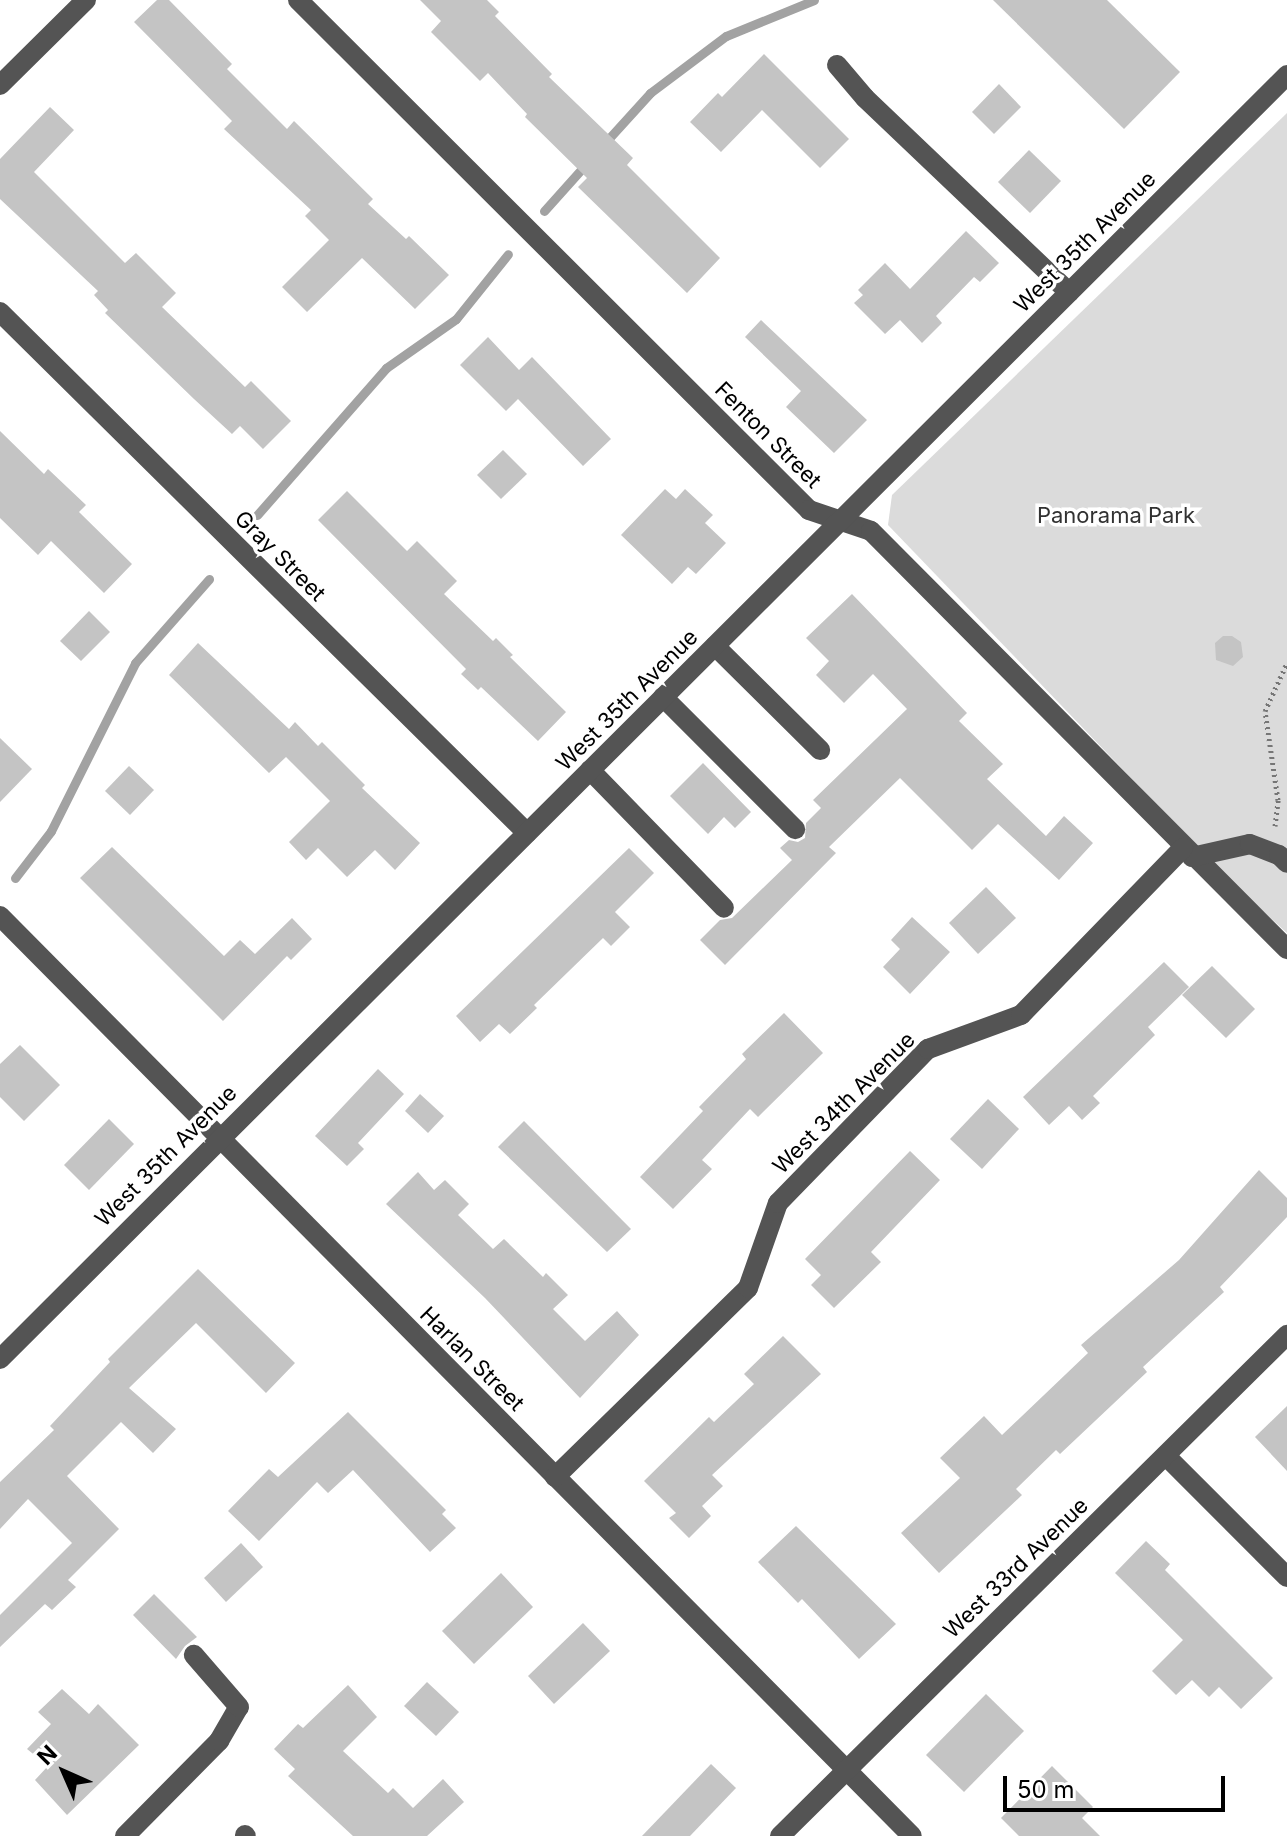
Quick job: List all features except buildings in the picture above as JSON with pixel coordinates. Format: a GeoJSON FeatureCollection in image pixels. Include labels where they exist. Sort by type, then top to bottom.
{"type":"FeatureCollection","features":[{"type":"Feature","properties":{"kind":"street"},"geometry":{"type":"LineString","coordinates":[[0,85],[86,0]]}},
{"type":"Feature","properties":{"kind":"street","name":"Fenton Street"},"geometry":{"type":"LineString","coordinates":[[298,0],[809,510],[871,531],[1188,853],[1287,949]]}},
{"type":"Feature","properties":{"kind":"street"},"geometry":{"type":"LineString","coordinates":[[837,65],[865,98],[1069,292]]}},
{"type":"Feature","properties":{"kind":"street","name":"West 35th Avenue"},"geometry":{"type":"LineString","coordinates":[[0,1359],[219,1136],[1287,75]]}},
{"type":"Feature","properties":{"kind":"street","name":"Gray Street"},"geometry":{"type":"LineString","coordinates":[[0,312],[527,833]]}},
{"type":"Feature","properties":{"kind":"street"},"geometry":{"type":"LineString","coordinates":[[715,646],[820,750]]}},
{"type":"Feature","properties":{"kind":"street"},"geometry":{"type":"LineString","coordinates":[[663,697],[795,829]]}},
{"type":"Feature","properties":{"kind":"street"},"geometry":{"type":"LineString","coordinates":[[590,770],[724,908]]}},
{"type":"Feature","properties":{"kind":"street"},"geometry":{"type":"LineString","coordinates":[[1188,853],[1250,844],[1279,855],[1287,863]]}},
{"type":"Feature","properties":{"kind":"street","name":"West 34th Avenue"},"geometry":{"type":"LineString","coordinates":[[555,1477],[748,1288],[778,1203],[928,1049],[1021,1015],[1188,853]]}},
{"type":"Feature","properties":{"kind":"street","name":"Harlan Street"},"geometry":{"type":"LineString","coordinates":[[0,916],[912,1836]]}},
{"type":"Feature","properties":{"kind":"street","name":"West 33rd Avenue"},"geometry":{"type":"LineString","coordinates":[[780,1836],[1287,1335]]}},
{"type":"Feature","properties":{"kind":"street"},"geometry":{"type":"LineString","coordinates":[[1166,1456],[1287,1577]]}},
{"type":"Feature","properties":{"kind":"street"},"geometry":{"type":"LineString","coordinates":[[125,1836],[219,1741],[239,1707],[194,1655]]}},
{"type":"Feature","properties":{"kind":"path"},"geometry":{"type":"LineString","coordinates":[[1275,826],[1278,800],[1265,711],[1271,690],[1287,663]]}},
{"type":"Feature","properties":{"kind":"green space","name":"Panorama Park"},"geometry":{"type":"Polygon","coordinates":[[[1287,113],[1287,933],[1228,879],[888,525],[892,495],[1287,113]]]}},
{"type":"Feature","properties":{"kind":"waterway"},"geometry":{"type":"LineString","coordinates":[[602,146],[650,93],[726,36],[814,0]]}},
{"type":"Feature","properties":{"kind":"waterway"},"geometry":{"type":"LineString","coordinates":[[544,211],[587,163]]}},
{"type":"Feature","properties":{"kind":"waterway"},"geometry":{"type":"LineString","coordinates":[[257,515],[386,368],[456,319],[508,254]]}},
{"type":"Feature","properties":{"kind":"waterway"},"geometry":{"type":"LineString","coordinates":[[15,878],[51,831],[135,663],[209,579]]}}]}
